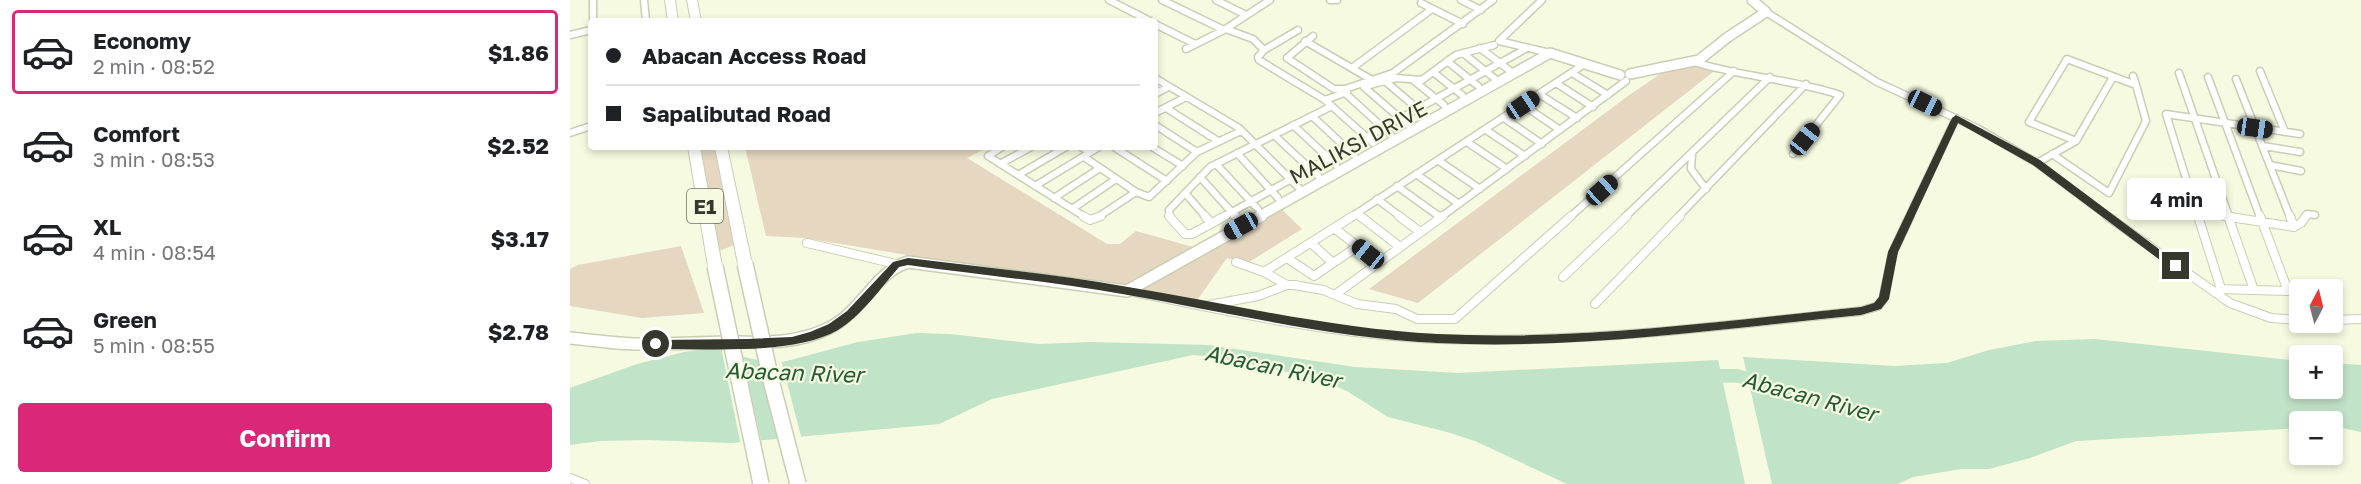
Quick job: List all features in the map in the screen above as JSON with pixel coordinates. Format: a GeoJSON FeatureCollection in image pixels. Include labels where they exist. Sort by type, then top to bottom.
{"type":"FeatureCollection","features":[{"type":"Feature","properties":{"kind":"highway"},"geometry":{"type":"LineString","coordinates":[[670,0],[673,18]]}},
{"type":"Feature","properties":{"kind":"highway"},"geometry":{"type":"LineString","coordinates":[[693,0],[696,18]]}},
{"type":"Feature","properties":{"kind":"highway","name":"E1"},"geometry":{"type":"LineString","coordinates":[[695,150],[741,397],[761,484]]}},
{"type":"Feature","properties":{"kind":"highway","name":"E1"},"geometry":{"type":"LineString","coordinates":[[722,150],[772,384],[798,484]]}},
{"type":"Feature","properties":{"kind":"street"},"geometry":{"type":"LineString","coordinates":[[593,0],[593,18]]}},
{"type":"Feature","properties":{"kind":"street"},"geometry":{"type":"LineString","coordinates":[[644,0],[646,18]]}},
{"type":"Feature","properties":{"kind":"street"},"geometry":{"type":"LineString","coordinates":[[1109,0],[1144,18]]}},
{"type":"Feature","properties":{"kind":"street"},"geometry":{"type":"LineString","coordinates":[[1118,4],[1124,0]]}},
{"type":"Feature","properties":{"kind":"street"},"geometry":{"type":"LineString","coordinates":[[1162,0],[1225,30],[1254,39],[1264,50]]}},
{"type":"Feature","properties":{"kind":"street"},"geometry":{"type":"LineString","coordinates":[[1216,0],[1246,15]]}},
{"type":"Feature","properties":{"kind":"street"},"geometry":{"type":"LineString","coordinates":[[1186,49],[1225,30],[1270,0]]}},
{"type":"Feature","properties":{"kind":"street"},"geometry":{"type":"LineString","coordinates":[[1461,0],[1481,10]]}},
{"type":"Feature","properties":{"kind":"street"},"geometry":{"type":"LineString","coordinates":[[1313,36],[1287,58],[1334,89],[1345,89],[1393,74],[1463,24],[1492,0]]}},
{"type":"Feature","properties":{"kind":"street"},"geometry":{"type":"LineString","coordinates":[[1542,0],[1499,41],[1550,53],[1625,77],[1694,62],[1766,12]]}},
{"type":"Feature","properties":{"kind":"street"},"geometry":{"type":"LineString","coordinates":[[1752,0],[1766,12],[1877,82],[1956,118],[2037,163],[2230,303],[2259,315],[2289,320]]}},
{"type":"Feature","properties":{"kind":"street"},"geometry":{"type":"LineString","coordinates":[[1421,3],[1463,24]]}},
{"type":"Feature","properties":{"kind":"street"},"geometry":{"type":"LineString","coordinates":[[1352,68],[1432,9]]}},
{"type":"Feature","properties":{"kind":"street"},"geometry":{"type":"LineString","coordinates":[[1158,26],[1195,44]]}},
{"type":"Feature","properties":{"kind":"street"},"geometry":{"type":"LineString","coordinates":[[1298,30],[1264,50],[1258,57],[1259,60],[1325,100],[1373,143]]}},
{"type":"Feature","properties":{"kind":"street"},"geometry":{"type":"LineString","coordinates":[[570,35],[588,31]]}},
{"type":"Feature","properties":{"kind":"street"},"geometry":{"type":"LineString","coordinates":[[1305,41],[1372,80]]}},
{"type":"Feature","properties":{"kind":"street"},"geometry":{"type":"LineString","coordinates":[[1325,100],[1395,78],[1422,80],[1446,61],[1463,53],[1494,45]]}},
{"type":"Feature","properties":{"kind":"street"},"geometry":{"type":"LineString","coordinates":[[1480,48],[1509,70]]}},
{"type":"Feature","properties":{"kind":"street","name":"MALIKSI DRIVE"},"geometry":{"type":"LineString","coordinates":[[1185,193],[1168,213],[1188,235],[1437,100],[1527,48]]}},
{"type":"Feature","properties":{"kind":"street"},"geometry":{"type":"LineString","coordinates":[[1463,53],[1494,78]]}},
{"type":"Feature","properties":{"kind":"street"},"geometry":{"type":"LineString","coordinates":[[1127,291],[1550,53]]}},
{"type":"Feature","properties":{"kind":"street"},"geometry":{"type":"LineString","coordinates":[[2076,141],[2029,122],[2067,59],[2136,85]]}},
{"type":"Feature","properties":{"kind":"street"},"geometry":{"type":"LineString","coordinates":[[1446,61],[1478,86]]}},
{"type":"Feature","properties":{"kind":"street"},"geometry":{"type":"LineString","coordinates":[[1694,62],[1806,84],[1840,95],[1793,154]]}},
{"type":"Feature","properties":{"kind":"street"},"geometry":{"type":"LineString","coordinates":[[1264,272],[1439,161],[1583,65]]}},
{"type":"Feature","properties":{"kind":"street"},"geometry":{"type":"LineString","coordinates":[[1204,306],[1258,296],[1287,285],[1308,286],[1336,294],[1357,304],[1396,309],[1417,319],[1455,319],[1734,71]]}},
{"type":"Feature","properties":{"kind":"street"},"geometry":{"type":"LineString","coordinates":[[2260,71],[2285,132]]}},
{"type":"Feature","properties":{"kind":"street"},"geometry":{"type":"LineString","coordinates":[[1432,72],[1462,95]]}},
{"type":"Feature","properties":{"kind":"street"},"geometry":{"type":"LineString","coordinates":[[1572,73],[1608,95]]}},
{"type":"Feature","properties":{"kind":"street"},"geometry":{"type":"LineString","coordinates":[[2179,73],[2254,290]]}},
{"type":"Feature","properties":{"kind":"street"},"geometry":{"type":"LineString","coordinates":[[2052,154],[2109,194],[2146,121],[2133,76]]}},
{"type":"Feature","properties":{"kind":"street"},"geometry":{"type":"LineString","coordinates":[[1336,294],[1593,107],[1625,77]]}},
{"type":"Feature","properties":{"kind":"street"},"geometry":{"type":"LineString","coordinates":[[1563,277],[1770,77]]}},
{"type":"Feature","properties":{"kind":"street"},"geometry":{"type":"LineString","coordinates":[[2037,163],[2076,141],[2113,77]]}},
{"type":"Feature","properties":{"kind":"street"},"geometry":{"type":"LineString","coordinates":[[2207,288],[2288,291],[2208,77]]}},
{"type":"Feature","properties":{"kind":"street"},"geometry":{"type":"LineString","coordinates":[[2236,79],[2294,227]]}},
{"type":"Feature","properties":{"kind":"street"},"geometry":{"type":"LineString","coordinates":[[1158,80],[1241,131],[1299,188]]}},
{"type":"Feature","properties":{"kind":"street"},"geometry":{"type":"LineString","coordinates":[[1413,80],[1444,105]]}},
{"type":"Feature","properties":{"kind":"street"},"geometry":{"type":"LineString","coordinates":[[1385,81],[1426,116]]}},
{"type":"Feature","properties":{"kind":"street"},"geometry":{"type":"LineString","coordinates":[[1557,83],[1593,107]]}},
{"type":"Feature","properties":{"kind":"street"},"geometry":{"type":"LineString","coordinates":[[1595,304],[1806,84]]}},
{"type":"Feature","properties":{"kind":"street"},"geometry":{"type":"LineString","coordinates":[[1158,92],[1168,87]]}},
{"type":"Feature","properties":{"kind":"street"},"geometry":{"type":"LineString","coordinates":[[1364,87],[1408,125]]}},
{"type":"Feature","properties":{"kind":"street"},"geometry":{"type":"LineString","coordinates":[[1345,93],[1391,135]]}},
{"type":"Feature","properties":{"kind":"street"},"geometry":{"type":"LineString","coordinates":[[1539,94],[1577,118]]}},
{"type":"Feature","properties":{"kind":"street"},"geometry":{"type":"LineString","coordinates":[[1158,112],[1186,97]]}},
{"type":"Feature","properties":{"kind":"street"},"geometry":{"type":"LineString","coordinates":[[1523,105],[1560,130]]}},
{"type":"Feature","properties":{"kind":"street"},"geometry":{"type":"LineString","coordinates":[[1211,223],[1185,193],[1200,177],[1216,164],[1332,106]]}},
{"type":"Feature","properties":{"kind":"street"},"geometry":{"type":"LineString","coordinates":[[1166,108],[1218,141]]}},
{"type":"Feature","properties":{"kind":"street"},"geometry":{"type":"LineString","coordinates":[[2221,289],[2166,114],[2300,134]]}},
{"type":"Feature","properties":{"kind":"street"},"geometry":{"type":"LineString","coordinates":[[1312,116],[1354,154]]}},
{"type":"Feature","properties":{"kind":"street"},"geometry":{"type":"LineString","coordinates":[[1504,118],[1542,144]]}},
{"type":"Feature","properties":{"kind":"street"},"geometry":{"type":"LineString","coordinates":[[807,243],[896,264],[908,262],[1127,291],[1358,332],[1439,339],[1592,338],[1861,311],[1878,306],[1883,299],[1893,252],[1956,118]]}},
{"type":"Feature","properties":{"kind":"street"},"geometry":{"type":"LineString","coordinates":[[1293,125],[1336,165]]}},
{"type":"Feature","properties":{"kind":"street"},"geometry":{"type":"LineString","coordinates":[[570,133],[588,127]]}},
{"type":"Feature","properties":{"kind":"street"},"geometry":{"type":"LineString","coordinates":[[1158,127],[1197,152]]}},
{"type":"Feature","properties":{"kind":"street"},"geometry":{"type":"LineString","coordinates":[[1486,130],[1525,156]]}},
{"type":"Feature","properties":{"kind":"street"},"geometry":{"type":"LineString","coordinates":[[1083,150],[1100,168],[1116,179],[1136,192],[1153,196],[1197,152],[1241,131]]}},
{"type":"Feature","properties":{"kind":"street"},"geometry":{"type":"LineString","coordinates":[[1274,135],[1318,176]]}},
{"type":"Feature","properties":{"kind":"street"},"geometry":{"type":"LineString","coordinates":[[1467,142],[1506,169]]}},
{"type":"Feature","properties":{"kind":"street"},"geometry":{"type":"LineString","coordinates":[[2263,146],[2300,152]]}},
{"type":"Feature","properties":{"kind":"street"},"geometry":{"type":"LineString","coordinates":[[997,150],[988,155],[1054,198],[1093,220],[1136,192]]}},
{"type":"Feature","properties":{"kind":"street"},"geometry":{"type":"LineString","coordinates":[[1000,164],[1026,150]]}},
{"type":"Feature","properties":{"kind":"street"},"geometry":{"type":"LineString","coordinates":[[1018,175],[1061,150]]}},
{"type":"Feature","properties":{"kind":"street"},"geometry":{"type":"LineString","coordinates":[[1035,186],[1094,150]]}},
{"type":"Feature","properties":{"kind":"street"},"geometry":{"type":"LineString","coordinates":[[1119,150],[1167,182]]}},
{"type":"Feature","properties":{"kind":"street"},"geometry":{"type":"LineString","coordinates":[[1157,150],[1183,166]]}},
{"type":"Feature","properties":{"kind":"street"},"geometry":{"type":"LineString","coordinates":[[1237,153],[1278,198]]}},
{"type":"Feature","properties":{"kind":"street"},"geometry":{"type":"LineString","coordinates":[[1693,153],[1691,169],[1706,189]]}},
{"type":"Feature","properties":{"kind":"street"},"geometry":{"type":"LineString","coordinates":[[1439,161],[1480,189]]}},
{"type":"Feature","properties":{"kind":"street"},"geometry":{"type":"LineString","coordinates":[[1216,164],[1258,209]]}},
{"type":"Feature","properties":{"kind":"street"},"geometry":{"type":"LineString","coordinates":[[2270,165],[2301,171]]}},
{"type":"Feature","properties":{"kind":"street"},"geometry":{"type":"LineString","coordinates":[[1054,198],[1100,168]]}},
{"type":"Feature","properties":{"kind":"street"},"geometry":{"type":"LineString","coordinates":[[1416,174],[1459,204]]}},
{"type":"Feature","properties":{"kind":"street"},"geometry":{"type":"LineString","coordinates":[[1200,177],[1238,219]]}},
{"type":"Feature","properties":{"kind":"street"},"geometry":{"type":"LineString","coordinates":[[1072,209],[1116,179]]}},
{"type":"Feature","properties":{"kind":"street"},"geometry":{"type":"LineString","coordinates":[[1397,186],[1440,217]]}},
{"type":"Feature","properties":{"kind":"street"},"geometry":{"type":"LineString","coordinates":[[1377,199],[1420,232]]}},
{"type":"Feature","properties":{"kind":"street"},"geometry":{"type":"LineString","coordinates":[[2196,211],[2294,227],[2301,224],[2307,214],[2315,216]]}},
{"type":"Feature","properties":{"kind":"street"},"geometry":{"type":"LineString","coordinates":[[1357,213],[1400,247]]}},
{"type":"Feature","properties":{"kind":"street"},"geometry":{"type":"LineString","coordinates":[[1334,228],[1378,262]]}},
{"type":"Feature","properties":{"kind":"street"},"geometry":{"type":"LineString","coordinates":[[1311,243],[1333,263]]}},
{"type":"Feature","properties":{"kind":"street"},"geometry":{"type":"LineString","coordinates":[[1287,258],[1311,276],[1317,275],[1358,246]]}},
{"type":"Feature","properties":{"kind":"street"},"geometry":{"type":"LineString","coordinates":[[1236,262],[1264,272],[1287,285]]}},
{"type":"Feature","properties":{"kind":"street"},"geometry":{"type":"LineString","coordinates":[[570,338],[637,344],[792,341],[833,327],[858,307],[896,264]]}},
{"type":"Feature","properties":{"kind":"street"},"geometry":{"type":"LineString","coordinates":[[2343,320],[2361,319]]}},
{"type":"Feature","properties":{"kind":"street"},"geometry":{"type":"LineString","coordinates":[[570,478],[585,484]]}},
{"type":"Feature","properties":{"kind":"shaded area"},"geometry":{"type":"Polygon","coordinates":[[[1695,65],[1717,69],[1418,303],[1369,289],[1628,96],[1663,72],[1695,65]]]}},
{"type":"Feature","properties":{"kind":"shaded area"},"geometry":{"type":"Polygon","coordinates":[[[700,150],[715,150],[734,245],[719,251],[700,150]]]}},
{"type":"Feature","properties":{"kind":"shaded area"},"geometry":{"type":"Polygon","coordinates":[[[746,150],[983,150],[967,158],[1107,244],[1120,244],[1136,231],[1193,247],[1275,203],[1302,229],[1246,264],[1227,258],[1195,303],[805,238],[766,236],[746,150]]]}},
{"type":"Feature","properties":{"kind":"shaded area"},"geometry":{"type":"Polygon","coordinates":[[[681,246],[704,313],[642,318],[570,306],[570,269],[578,265],[681,246]]]}},
{"type":"Feature","properties":{"kind":"water"},"geometry":{"type":"Polygon","coordinates":[[[917,333],[950,334],[1039,344],[1092,342],[1208,345],[1355,367],[1458,373],[1718,360],[1745,484],[1567,484],[1475,441],[1388,417],[1347,391],[1320,379],[1217,357],[1193,355],[992,399],[939,424],[732,443],[647,440],[600,441],[570,445],[570,388],[637,364],[684,352],[714,348],[752,359],[783,362],[858,342],[917,333]]]}},
{"type":"Feature","properties":{"kind":"water"},"geometry":{"type":"Polygon","coordinates":[[[2095,339],[2289,360],[2289,399],[2343,399],[2343,364],[2361,365],[2361,432],[2343,428],[2343,411],[2289,411],[2289,429],[2076,441],[2030,458],[1989,469],[1961,469],[1913,477],[1898,484],[1772,484],[1743,357],[1894,366],[1947,363],[1989,350],[2036,341],[2095,339]]]}},
{"type":"Feature","properties":{"kind":"pier"},"geometry":{"type":"Polygon","coordinates":[[[721,347],[742,353],[762,444],[741,446],[721,347]]]}},
{"type":"Feature","properties":{"kind":"pier"},"geometry":{"type":"Polygon","coordinates":[[[761,357],[781,359],[802,440],[781,442],[761,357]]]}},
{"type":"Feature","properties":{"kind":"waterway","name":"Abacan River"},"geometry":{"type":"LineString","coordinates":[[1701,376],[1738,376],[1765,384]]}},
{"type":"Feature","properties":{"kind":"route"},"geometry":{"type":"LineString","coordinates":[[656,344],[710,345],[792,341],[812,336],[833,327],[851,314],[896,264],[908,262],[1127,291],[1327,328],[1439,339],[1592,338],[1861,311],[1878,306],[1883,299],[1893,252],[1956,118],[1977,128],[2058,177],[2176,266]]}}]}
